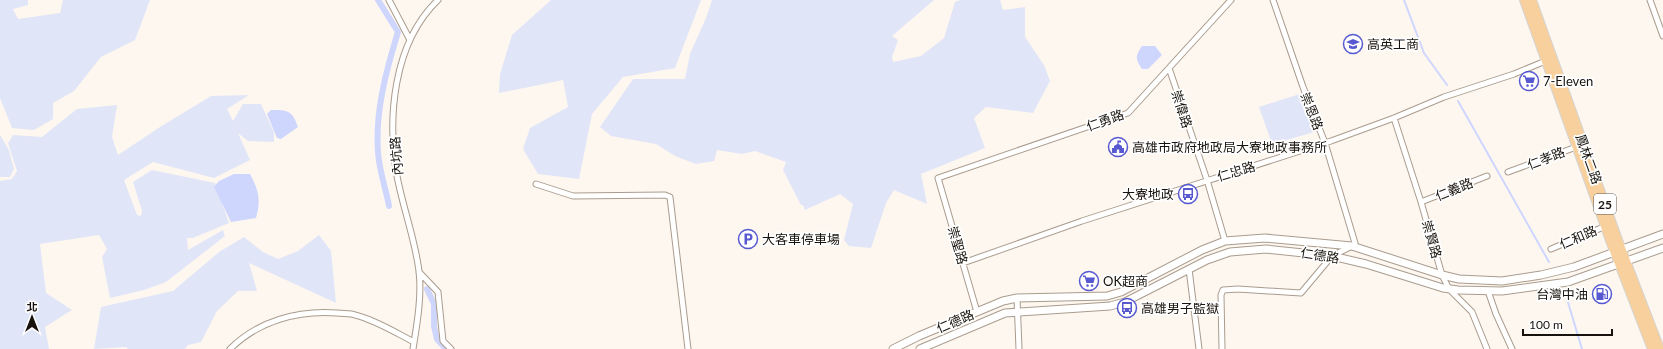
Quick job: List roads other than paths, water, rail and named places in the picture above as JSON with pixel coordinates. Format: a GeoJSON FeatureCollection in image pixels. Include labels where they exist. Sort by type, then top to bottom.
{"type":"FeatureCollection","features":[{"type":"Feature","properties":{"kind":"main road","name":"25"},"geometry":{"type":"LineString","coordinates":[[1524,0],[1549,59]]}},
{"type":"Feature","properties":{"kind":"main road","name":"25"},"geometry":{"type":"LineString","coordinates":[[1532,0],[1549,59]]}},
{"type":"Feature","properties":{"kind":"main road","name":"鳳林二路"},"geometry":{"type":"LineString","coordinates":[[1549,59],[1623,262],[1652,349]]}},
{"type":"Feature","properties":{"kind":"main road","name":"鳳林二路"},"geometry":{"type":"LineString","coordinates":[[1580,145],[1606,226],[1619,251]]}},
{"type":"Feature","properties":{"kind":"main road","name":"鳳林二路"},"geometry":{"type":"LineString","coordinates":[[1623,262],[1660,349]]}},
{"type":"Feature","properties":{"kind":"street"},"geometry":{"type":"LineString","coordinates":[[389,0],[410,40]]}},
{"type":"Feature","properties":{"kind":"street","name":"內坑路"},"geometry":{"type":"LineString","coordinates":[[413,349],[419,299],[419,272],[398,181],[394,137],[394,109],[397,80],[410,40],[423,16],[438,0]]}},
{"type":"Feature","properties":{"kind":"street","name":"仁勇路"},"geometry":{"type":"LineString","coordinates":[[938,178],[1128,113],[1231,0]]}},
{"type":"Feature","properties":{"kind":"street","name":"崇恩路"},"geometry":{"type":"LineString","coordinates":[[1273,0],[1303,87],[1325,143],[1355,243],[1352,246]]}},
{"type":"Feature","properties":{"kind":"street"},"geometry":{"type":"LineString","coordinates":[[1650,0],[1663,36]]}},
{"type":"Feature","properties":{"kind":"street","name":"仁忠路"},"geometry":{"type":"LineString","coordinates":[[963,263],[1082,221],[1325,143],[1394,118],[1444,97],[1514,74],[1549,59]]}},
{"type":"Feature","properties":{"kind":"street","name":"崇偉路"},"geometry":{"type":"LineString","coordinates":[[1169,68],[1226,241]]}},
{"type":"Feature","properties":{"kind":"street","name":"崇賢路"},"geometry":{"type":"LineString","coordinates":[[1394,118],[1421,202],[1442,275],[1449,288],[1472,312],[1487,349]]}},
{"type":"Feature","properties":{"kind":"street","name":"仁孝路"},"geometry":{"type":"LineString","coordinates":[[1508,172],[1580,145]]}},
{"type":"Feature","properties":{"kind":"street","name":"仁義路"},"geometry":{"type":"LineString","coordinates":[[1421,202],[1487,176]]}},
{"type":"Feature","properties":{"kind":"street","name":"崇聖路"},"geometry":{"type":"LineString","coordinates":[[938,178],[977,312]]}},
{"type":"Feature","properties":{"kind":"street"},"geometry":{"type":"LineString","coordinates":[[536,184],[573,196],[665,194],[670,197],[688,349]]}},
{"type":"Feature","properties":{"kind":"street","name":"仁和路"},"geometry":{"type":"LineString","coordinates":[[1551,249],[1606,226]]}},
{"type":"Feature","properties":{"kind":"street","name":"仁德路"},"geometry":{"type":"LineString","coordinates":[[893,349],[919,336],[1003,301],[1017,298],[1107,296],[1121,292],[1202,250],[1226,241],[1265,238],[1352,246],[1458,279],[1502,281],[1541,275],[1574,267],[1663,234]]}},
{"type":"Feature","properties":{"kind":"street"},"geometry":{"type":"LineString","coordinates":[[1222,349],[1222,290],[1238,289],[1301,293],[1332,256],[1352,246]]}},
{"type":"Feature","properties":{"kind":"street","name":"仁德路"},"geometry":{"type":"LineString","coordinates":[[920,349],[1005,313],[1110,306],[1125,302],[1207,260],[1230,252],[1266,249],[1332,256],[1366,264],[1449,288],[1502,291],[1568,282],[1663,248]]}},
{"type":"Feature","properties":{"kind":"street"},"geometry":{"type":"LineString","coordinates":[[1189,269],[1199,349]]}},
{"type":"Feature","properties":{"kind":"street"},"geometry":{"type":"LineString","coordinates":[[419,272],[438,292],[443,340],[451,349]]}},
{"type":"Feature","properties":{"kind":"street"},"geometry":{"type":"LineString","coordinates":[[1488,291],[1496,314],[1512,349]]}},
{"type":"Feature","properties":{"kind":"street"},"geometry":{"type":"LineString","coordinates":[[1017,298],[1019,349]]}},
{"type":"Feature","properties":{"kind":"street"},"geometry":{"type":"LineString","coordinates":[[230,349],[238,341],[262,327],[293,314],[323,312],[355,315],[378,324],[414,342]]}},
{"type":"Feature","properties":{"kind":"water"},"geometry":{"type":"Polygon","coordinates":[[[1142,46],[1155,46],[1162,55],[1148,69],[1142,69],[1137,60],[1138,52],[1142,46]]]}},
{"type":"Feature","properties":{"kind":"water"},"geometry":{"type":"Polygon","coordinates":[[[271,110],[282,110],[289,112],[294,117],[298,127],[281,139],[277,138],[267,114],[271,110]]]}},
{"type":"Feature","properties":{"kind":"water"},"geometry":{"type":"Polygon","coordinates":[[[234,174],[250,174],[253,180],[259,201],[256,218],[231,222],[214,187],[219,181],[234,174]]]}},
{"type":"Feature","properties":{"kind":"waterway"},"geometry":{"type":"LineString","coordinates":[[378,0],[398,32],[382,92],[378,122],[379,159],[389,206]]}},
{"type":"Feature","properties":{"kind":"waterway"},"geometry":{"type":"LineString","coordinates":[[1404,0],[1424,53],[1447,85]]}},
{"type":"Feature","properties":{"kind":"waterway"},"geometry":{"type":"LineString","coordinates":[[1458,101],[1549,262]]}},
{"type":"Feature","properties":{"kind":"waterway"},"geometry":{"type":"LineString","coordinates":[[427,289],[434,304],[434,326],[437,339],[446,349]]}},
{"type":"Feature","properties":{"kind":"waterway"},"geometry":{"type":"LineString","coordinates":[[1567,299],[1582,349]]}},
{"type":"Feature","properties":{"kind":"place","name":"高英工商"},"geometry":{"type":"Point","coordinates":[1353,44]}},
{"type":"Feature","properties":{"kind":"place","name":"7-Eleven"},"geometry":{"type":"Point","coordinates":[1529,81]}},
{"type":"Feature","properties":{"kind":"place","name":"高雄市政府地政局大寮地政事務所"},"geometry":{"type":"Point","coordinates":[1118,147]}},
{"type":"Feature","properties":{"kind":"place","name":"大寮地政"},"geometry":{"type":"Point","coordinates":[1188,194]}},
{"type":"Feature","properties":{"kind":"place","name":"大客車停車場"},"geometry":{"type":"Point","coordinates":[748,239]}},
{"type":"Feature","properties":{"kind":"place","name":"OK超商"},"geometry":{"type":"Point","coordinates":[1089,281]}},
{"type":"Feature","properties":{"kind":"place","name":"台灣中油"},"geometry":{"type":"Point","coordinates":[1602,294]}},
{"type":"Feature","properties":{"kind":"place","name":"高雄男子監獄"},"geometry":{"type":"Point","coordinates":[1127,308]}}]}
